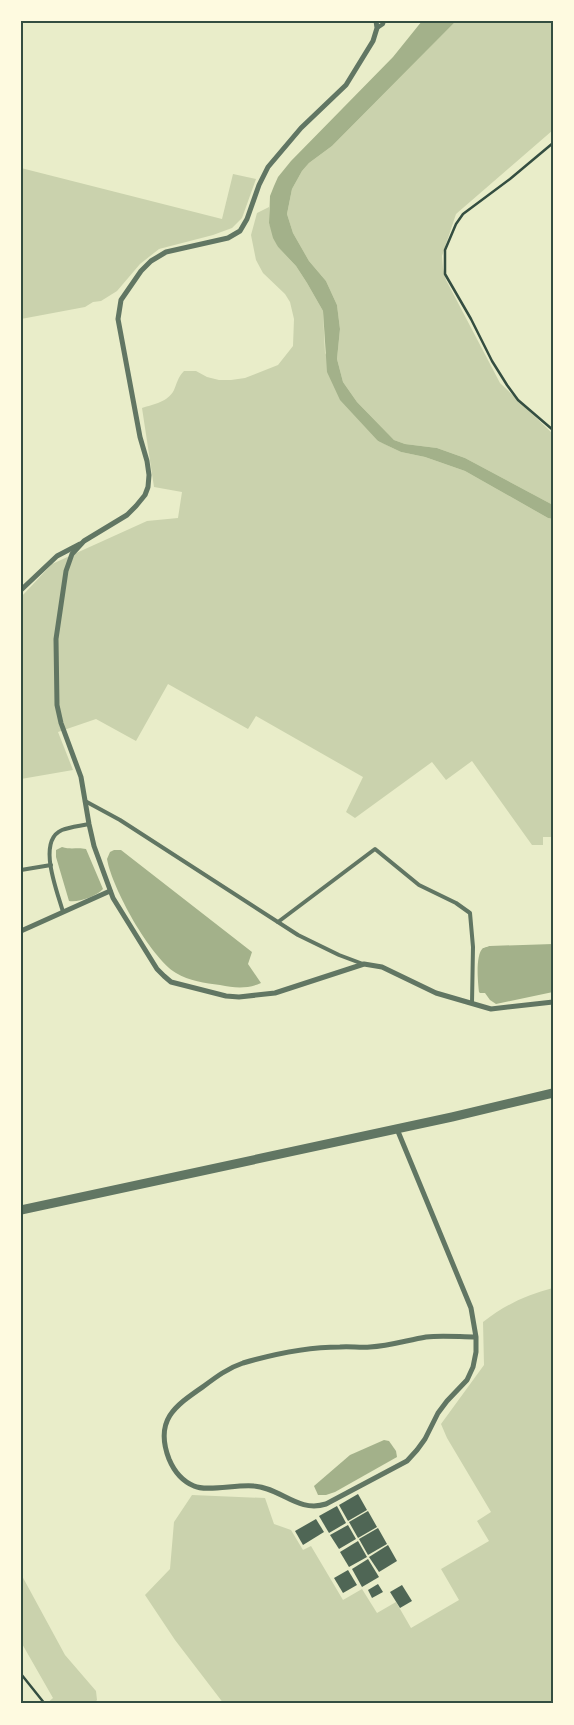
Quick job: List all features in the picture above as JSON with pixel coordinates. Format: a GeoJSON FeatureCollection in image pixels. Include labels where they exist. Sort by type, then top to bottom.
{"type":"FeatureCollection","features":[{"type":"Feature","properties":{"kind":"street"},"geometry":{"type":"LineString","coordinates":[[21,590],[57,556],[126,515],[136,506],[148,487],[148,461],[140,437],[119,323],[122,300],[141,271],[158,256],[166,252],[228,238],[240,230],[247,220],[259,185],[268,167],[301,128],[346,85],[373,41],[377,28],[376,21]]}},
{"type":"Feature","properties":{"kind":"street"},"geometry":{"type":"LineString","coordinates":[[80,544],[72,554],[66,571],[56,639],[57,705],[61,723],[81,777],[94,846],[110,892],[157,969],[171,982],[226,996],[239,997],[275,993],[364,964],[382,967],[436,993],[496,1009],[553,1002]]}},
{"type":"Feature","properties":{"kind":"street"},"geometry":{"type":"LineString","coordinates":[[21,931],[110,892]]}},
{"type":"Feature","properties":{"kind":"street"},"geometry":{"type":"LineString","coordinates":[[21,1210],[397,1129],[553,1093]]}},
{"type":"Feature","properties":{"kind":"street"},"geometry":{"type":"LineString","coordinates":[[397,1129],[471,1308],[476,1338],[476,1352],[470,1373],[438,1413],[425,1438],[407,1461],[319,1506],[304,1506],[284,1495],[257,1486],[196,1488],[186,1483],[176,1472],[166,1452],[164,1429],[172,1412],[179,1403],[221,1373],[241,1364],[283,1352],[338,1346],[370,1347],[428,1337],[476,1338]]}},
{"type":"Feature","properties":{"kind":"lane"},"geometry":{"type":"LineString","coordinates":[[377,28],[384,21]]}},
{"type":"Feature","properties":{"kind":"lane"},"geometry":{"type":"LineString","coordinates":[[85,801],[120,820],[298,935],[339,955],[364,964]]}},
{"type":"Feature","properties":{"kind":"lane"},"geometry":{"type":"LineString","coordinates":[[63,912],[48,857],[50,844],[54,835],[61,830],[89,824]]}},
{"type":"Feature","properties":{"kind":"lane"},"geometry":{"type":"LineString","coordinates":[[278,922],[375,849],[419,885],[456,903],[470,913],[474,947],[472,1003]]}},
{"type":"Feature","properties":{"kind":"lane"},"geometry":{"type":"LineString","coordinates":[[21,870],[50,865]]}},
{"type":"Feature","properties":{"kind":"path"},"geometry":{"type":"LineString","coordinates":[[553,143],[510,179],[463,214],[456,224],[445,250],[445,274],[492,361],[518,400],[553,430]]}},
{"type":"Feature","properties":{"kind":"path"},"geometry":{"type":"LineString","coordinates":[[21,1674],[45,1704]]}},
{"type":"Feature","properties":{"kind":"shaded area"},"geometry":{"type":"Polygon","coordinates":[[[422,21],[456,21],[332,146],[309,163],[292,189],[287,214],[293,233],[309,261],[326,281],[337,305],[340,329],[337,359],[343,382],[357,402],[394,440],[405,444],[437,448],[465,458],[553,505],[553,519],[548,518],[465,471],[425,457],[401,452],[378,441],[340,400],[327,372],[323,311],[296,266],[278,247],[273,238],[269,223],[270,196],[278,177],[291,161],[393,57],[422,21]]]}},
{"type":"Feature","properties":{"kind":"shaded area"},"geometry":{"type":"Polygon","coordinates":[[[456,21],[553,21],[553,130],[456,214],[442,256],[446,280],[500,383],[553,434],[553,505],[465,458],[437,448],[405,444],[394,440],[357,402],[343,382],[337,359],[340,329],[337,305],[326,281],[309,261],[293,233],[287,214],[292,189],[309,163],[332,146],[456,21]]]}},
{"type":"Feature","properties":{"kind":"shaded area"},"geometry":{"type":"Polygon","coordinates":[[[21,168],[222,219],[233,174],[256,179],[242,218],[232,228],[159,249],[140,264],[117,291],[101,301],[93,302],[85,307],[21,319],[21,168]]]}},
{"type":"Feature","properties":{"kind":"shaded area"},"geometry":{"type":"Polygon","coordinates":[[[269,207],[269,223],[278,247],[296,266],[323,311],[325,353],[378,441],[401,452],[425,457],[465,471],[548,518],[553,519],[553,837],[543,837],[543,845],[532,845],[472,761],[446,780],[432,762],[355,818],[346,812],[363,777],[256,716],[248,729],[168,684],[136,741],[96,719],[58,732],[73,770],[21,779],[21,597],[52,564],[147,521],[178,518],[182,492],[154,487],[142,408],[168,397],[184,371],[196,371],[207,377],[219,380],[245,378],[278,365],[293,346],[294,319],[290,302],[285,294],[263,273],[256,260],[251,235],[257,213],[269,207]]]}},
{"type":"Feature","properties":{"kind":"shaded area"},"geometry":{"type":"Polygon","coordinates":[[[62,847],[86,849],[103,889],[100,892],[82,900],[69,901],[56,857],[56,850],[62,847]]]}},
{"type":"Feature","properties":{"kind":"shaded area"},"geometry":{"type":"Polygon","coordinates":[[[121,850],[252,952],[248,964],[261,983],[251,986],[231,987],[192,980],[181,976],[166,965],[144,938],[116,887],[107,859],[110,852],[121,850]]]}},
{"type":"Feature","properties":{"kind":"shaded area"},"geometry":{"type":"Polygon","coordinates":[[[553,944],[553,992],[496,1004],[485,993],[479,992],[478,963],[480,952],[483,948],[490,946],[553,944]]]}},
{"type":"Feature","properties":{"kind":"shaded area"},"geometry":{"type":"Polygon","coordinates":[[[553,1288],[553,1704],[224,1704],[175,1640],[145,1595],[170,1569],[174,1522],[192,1495],[265,1498],[274,1524],[291,1530],[303,1550],[311,1546],[343,1600],[362,1589],[377,1613],[396,1602],[411,1628],[459,1600],[441,1569],[489,1541],[477,1521],[491,1512],[447,1438],[441,1424],[484,1365],[483,1322],[499,1310],[516,1301],[553,1288]]]}},
{"type":"Feature","properties":{"kind":"shaded area"},"geometry":{"type":"Polygon","coordinates":[[[384,1440],[389,1441],[396,1451],[397,1457],[335,1492],[318,1495],[314,1486],[350,1455],[384,1440]]]}},
{"type":"Feature","properties":{"kind":"shaded area"},"geometry":{"type":"Polygon","coordinates":[[[21,1574],[65,1655],[96,1691],[97,1700],[94,1704],[46,1704],[53,1698],[21,1642],[21,1574]]]}},
{"type":"Feature","properties":{"kind":"building"},"geometry":{"type":"Polygon","coordinates":[[[358,1494],[367,1510],[348,1521],[339,1505],[358,1494]]]}},
{"type":"Feature","properties":{"kind":"building"},"geometry":{"type":"Polygon","coordinates":[[[337,1506],[346,1523],[329,1533],[319,1516],[337,1506]]]}},
{"type":"Feature","properties":{"kind":"building"},"geometry":{"type":"Polygon","coordinates":[[[368,1511],[377,1527],[358,1538],[349,1522],[368,1511]]]}},
{"type":"Feature","properties":{"kind":"building"},"geometry":{"type":"Polygon","coordinates":[[[316,1519],[324,1532],[303,1545],[295,1531],[316,1519]]]}},
{"type":"Feature","properties":{"kind":"building"},"geometry":{"type":"Polygon","coordinates":[[[348,1525],[356,1539],[339,1549],[330,1535],[348,1525]]]}},
{"type":"Feature","properties":{"kind":"building"},"geometry":{"type":"Polygon","coordinates":[[[378,1528],[387,1544],[368,1555],[359,1539],[378,1528]]]}},
{"type":"Feature","properties":{"kind":"building"},"geometry":{"type":"Polygon","coordinates":[[[358,1541],[367,1557],[349,1567],[340,1552],[358,1541]]]}},
{"type":"Feature","properties":{"kind":"building"},"geometry":{"type":"Polygon","coordinates":[[[388,1545],[397,1561],[379,1572],[369,1557],[388,1545]]]}},
{"type":"Feature","properties":{"kind":"building"},"geometry":{"type":"Polygon","coordinates":[[[368,1559],[379,1577],[362,1587],[352,1569],[368,1559]]]}},
{"type":"Feature","properties":{"kind":"building"},"geometry":{"type":"Polygon","coordinates":[[[348,1570],[357,1585],[343,1593],[334,1578],[348,1570]]]}},
{"type":"Feature","properties":{"kind":"building"},"geometry":{"type":"Polygon","coordinates":[[[378,1584],[383,1592],[372,1598],[368,1590],[378,1584]]]}},
{"type":"Feature","properties":{"kind":"building"},"geometry":{"type":"Polygon","coordinates":[[[402,1585],[412,1601],[400,1608],[390,1592],[402,1585]]]}}]}
